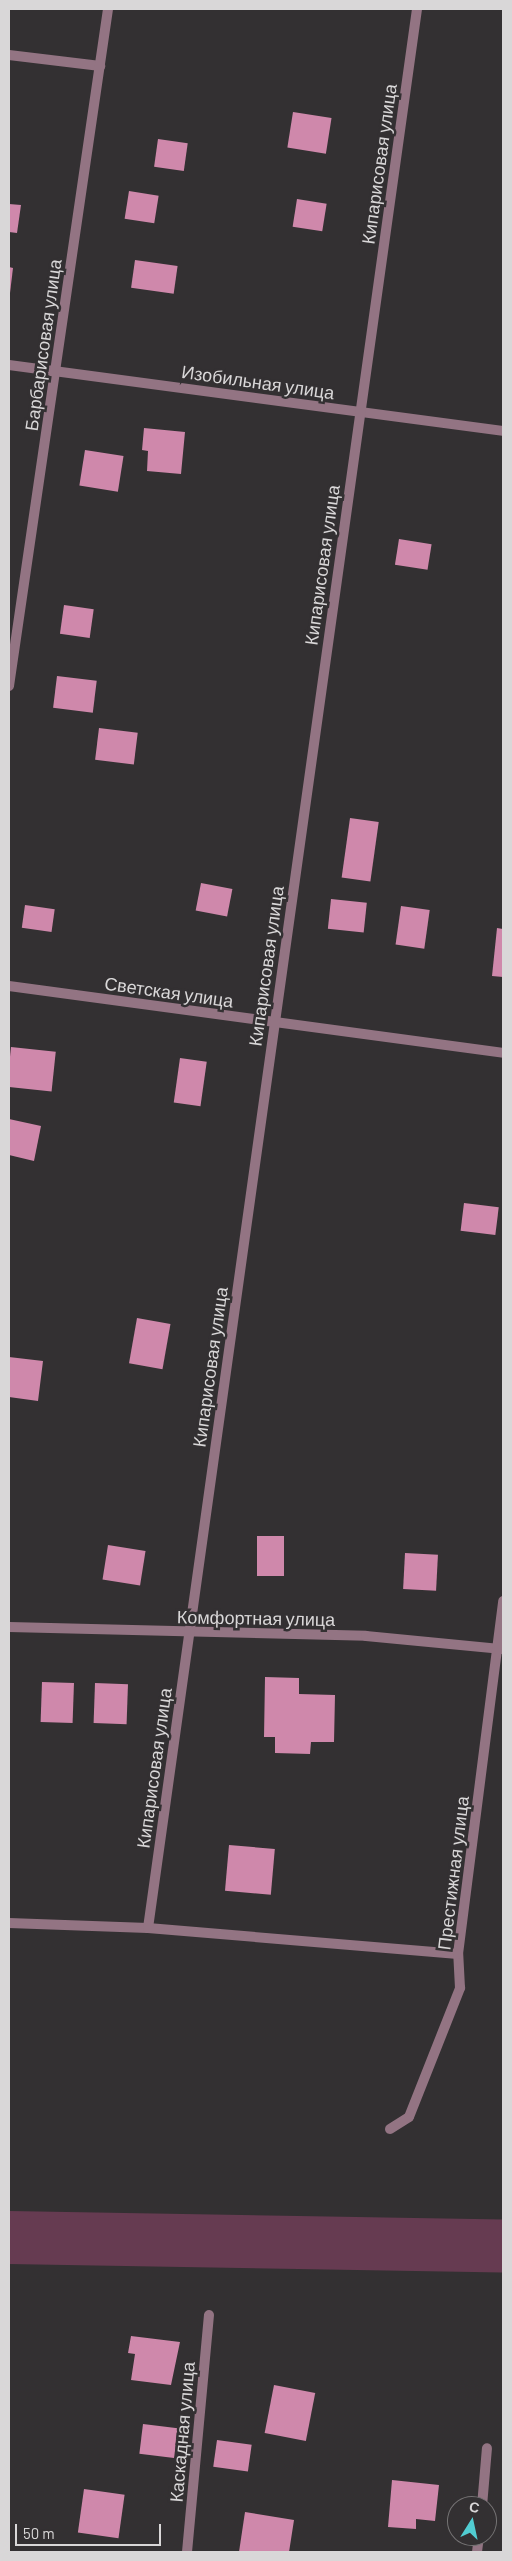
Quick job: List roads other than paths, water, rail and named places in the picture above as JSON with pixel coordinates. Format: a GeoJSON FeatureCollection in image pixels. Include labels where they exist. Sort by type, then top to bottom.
{"type":"FeatureCollection","features":[{"type":"Feature","properties":{"kind":"street","name":"Барбарисовая улица"},"geometry":{"type":"LineString","coordinates":[[9,686],[11,654],[56,371],[108,9]]}},
{"type":"Feature","properties":{"kind":"street","name":"Кипарисовая улица"},"geometry":{"type":"LineString","coordinates":[[148,1928],[417,9]]}},
{"type":"Feature","properties":{"kind":"street"},"geometry":{"type":"LineString","coordinates":[[9,55],[100,66]]}},
{"type":"Feature","properties":{"kind":"street","name":"Изобильная улица"},"geometry":{"type":"LineString","coordinates":[[9,364],[503,431]]}},
{"type":"Feature","properties":{"kind":"street","name":"Светская улица"},"geometry":{"type":"LineString","coordinates":[[9,986],[503,1053]]}},
{"type":"Feature","properties":{"kind":"street","name":"Престижная улица"},"geometry":{"type":"LineString","coordinates":[[390,2129],[409,2117],[460,1988],[458,1954],[500,1649],[503,1601]]}},
{"type":"Feature","properties":{"kind":"street","name":"Комфортная улица"},"geometry":{"type":"LineString","coordinates":[[9,1627],[189,1634],[366,1636],[500,1649]]}},
{"type":"Feature","properties":{"kind":"street"},"geometry":{"type":"LineString","coordinates":[[9,1922],[148,1928],[458,1954]]}},
{"type":"Feature","properties":{"kind":"street","name":"Каскадная улица"},"geometry":{"type":"LineString","coordinates":[[187,2552],[209,2315]]}},
{"type":"Feature","properties":{"kind":"street"},"geometry":{"type":"LineString","coordinates":[[483,2496],[487,2448]]}}]}
